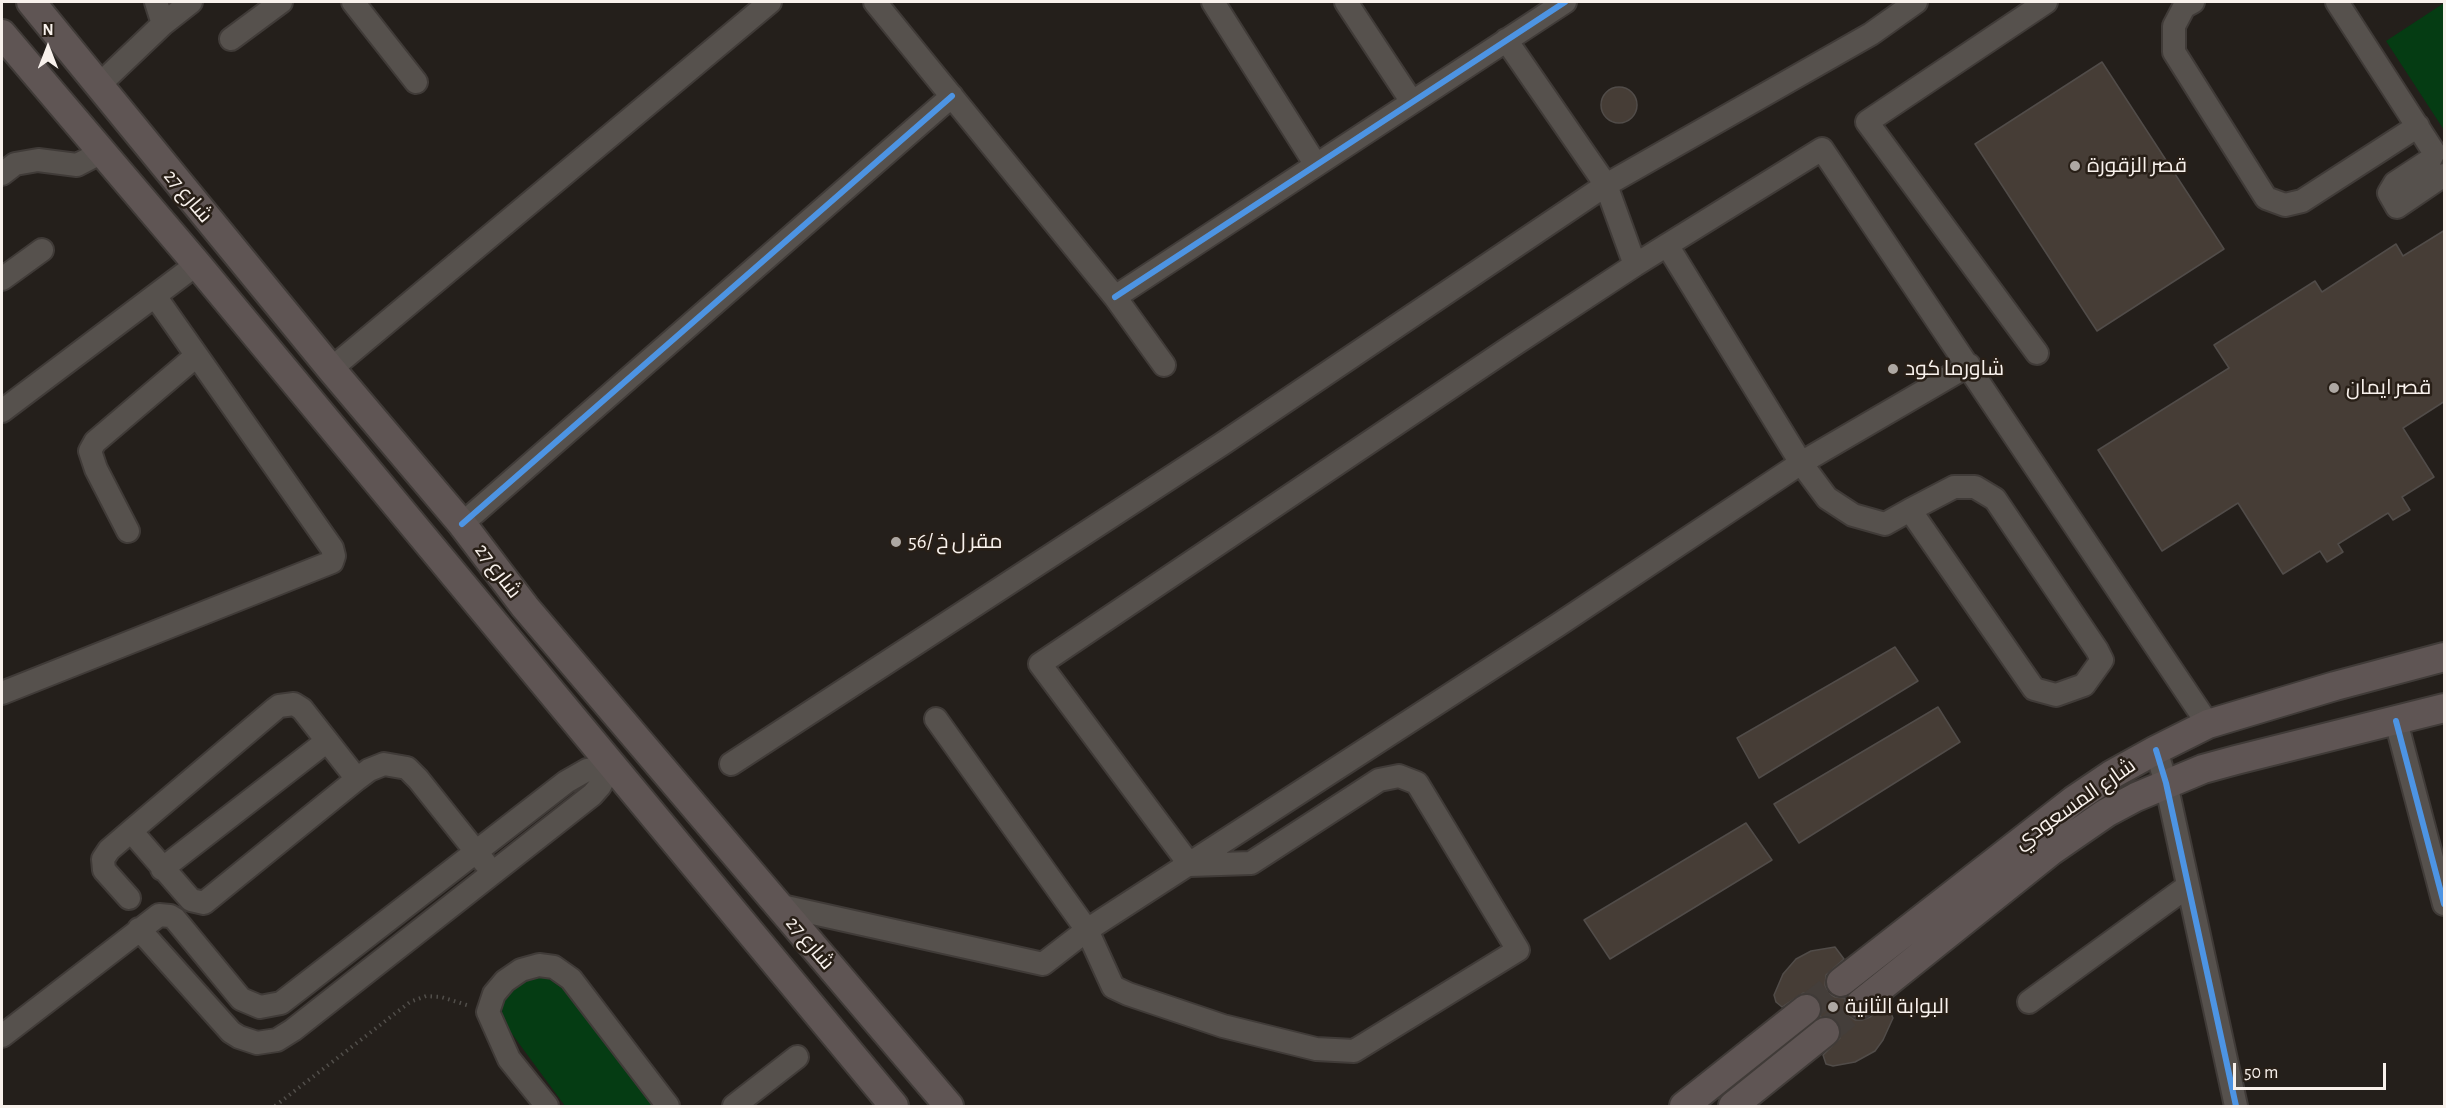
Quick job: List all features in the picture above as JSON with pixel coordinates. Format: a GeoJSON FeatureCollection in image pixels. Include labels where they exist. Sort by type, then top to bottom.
{"type":"FeatureCollection","features":[{"type":"Feature","properties":{"kind":"main road","name":"شارع 27"},"geometry":{"type":"LineString","coordinates":[[31,2],[331,369],[462,524],[525,607],[949,1107]]}},
{"type":"Feature","properties":{"kind":"main road","name":"شارع 27"},"geometry":{"type":"LineString","coordinates":[[2,34],[196,264],[894,1107]]}},
{"type":"Feature","properties":{"kind":"main road"},"geometry":{"type":"LineString","coordinates":[[499,631],[525,607]]}},
{"type":"Feature","properties":{"kind":"main road","name":"شارع المسعودي"},"geometry":{"type":"LineString","coordinates":[[1841,982],[2074,800],[2111,775],[2156,750],[2208,724],[2335,686],[2445,657]]}},
{"type":"Feature","properties":{"kind":"main road","name":"شارع المسعودي"},"geometry":{"type":"LineString","coordinates":[[1860,1004],[2069,838],[2106,813],[2166,783],[2236,760],[2445,708]]}},
{"type":"Feature","properties":{"kind":"main road"},"geometry":{"type":"LineString","coordinates":[[611,765],[638,740]]}},
{"type":"Feature","properties":{"kind":"main road"},"geometry":{"type":"LineString","coordinates":[[1684,1107],[1806,1009]]}},
{"type":"Feature","properties":{"kind":"main road"},"geometry":{"type":"LineString","coordinates":[[1743,1103],[1825,1032]]}},
{"type":"Feature","properties":{"kind":"street"},"geometry":{"type":"LineString","coordinates":[[156,2],[163,24]]}},
{"type":"Feature","properties":{"kind":"street"},"geometry":{"type":"LineString","coordinates":[[98,86],[163,24],[191,2]]}},
{"type":"Feature","properties":{"kind":"street"},"geometry":{"type":"LineString","coordinates":[[231,39],[281,2]]}},
{"type":"Feature","properties":{"kind":"street"},"geometry":{"type":"LineString","coordinates":[[354,2],[416,82]]}},
{"type":"Feature","properties":{"kind":"street"},"geometry":{"type":"LineString","coordinates":[[331,369],[770,2]]}},
{"type":"Feature","properties":{"kind":"street"},"geometry":{"type":"LineString","coordinates":[[875,2],[1115,297],[1164,365]]}},
{"type":"Feature","properties":{"kind":"street"},"geometry":{"type":"LineString","coordinates":[[1213,2],[1316,165]]}},
{"type":"Feature","properties":{"kind":"street"},"geometry":{"type":"LineString","coordinates":[[1346,2],[1412,102]]}},
{"type":"Feature","properties":{"kind":"street"},"geometry":{"type":"LineString","coordinates":[[1115,297],[1565,2]]}},
{"type":"Feature","properties":{"kind":"street"},"geometry":{"type":"LineString","coordinates":[[731,764],[1222,444],[1606,185],[1871,34],[1916,2]]}},
{"type":"Feature","properties":{"kind":"street"},"geometry":{"type":"LineString","coordinates":[[2037,353],[1867,122],[2046,2]]}},
{"type":"Feature","properties":{"kind":"street"},"geometry":{"type":"LineString","coordinates":[[2193,2],[2184,8],[2174,26],[2174,52],[2266,198],[2285,205],[2302,201],[2418,126]]}},
{"type":"Feature","properties":{"kind":"street"},"geometry":{"type":"LineString","coordinates":[[2337,2],[2434,152],[2430,160],[2395,183],[2389,193],[2397,207],[2445,176]]}},
{"type":"Feature","properties":{"kind":"street"},"geometry":{"type":"LineString","coordinates":[[1506,40],[1606,185],[1635,266]]}},
{"type":"Feature","properties":{"kind":"street"},"geometry":{"type":"LineString","coordinates":[[462,524],[952,96]]}},
{"type":"Feature","properties":{"kind":"street"},"geometry":{"type":"LineString","coordinates":[[1190,865],[1040,664],[1635,266],[1822,149],[2208,724]]}},
{"type":"Feature","properties":{"kind":"street"},"geometry":{"type":"LineString","coordinates":[[2,174],[15,164],[38,160],[77,165],[102,152]]}},
{"type":"Feature","properties":{"kind":"street"},"geometry":{"type":"LineString","coordinates":[[1667,245],[1801,463],[1827,498],[1853,515],[1885,524],[1910,510],[1954,487],[1976,487],[1995,499],[2102,660],[2084,685],[2056,695],[2034,689],[1910,510]]}},
{"type":"Feature","properties":{"kind":"street"},"geometry":{"type":"LineString","coordinates":[[2,279],[42,250]]}},
{"type":"Feature","properties":{"kind":"street"},"geometry":{"type":"LineString","coordinates":[[2,411],[196,264]]}},
{"type":"Feature","properties":{"kind":"street"},"geometry":{"type":"LineString","coordinates":[[2,693],[332,562],[334,556],[332,548],[155,296]]}},
{"type":"Feature","properties":{"kind":"street"},"geometry":{"type":"LineString","coordinates":[[128,531],[96,469],[90,451],[95,442],[196,356]]}},
{"type":"Feature","properties":{"kind":"street"},"geometry":{"type":"LineString","coordinates":[[777,905],[1043,964],[1087,930],[1558,625],[1801,463],[1969,365]]}},
{"type":"Feature","properties":{"kind":"street"},"geometry":{"type":"LineString","coordinates":[[129,898],[106,874],[103,865],[109,850],[279,706],[289,704],[299,706],[357,779]]}},
{"type":"Feature","properties":{"kind":"street"},"geometry":{"type":"LineString","coordinates":[[936,718],[1087,930],[1113,987],[1213,1023],[1326,1050],[1353,1051],[1518,950],[1417,783],[1399,776],[1379,780],[1251,862],[1190,865]]}},
{"type":"Feature","properties":{"kind":"street"},"geometry":{"type":"LineString","coordinates":[[2396,721],[2445,904]]}},
{"type":"Feature","properties":{"kind":"street"},"geometry":{"type":"LineString","coordinates":[[162,869],[327,741]]}},
{"type":"Feature","properties":{"kind":"street"},"geometry":{"type":"LineString","coordinates":[[2156,750],[2166,783],[2236,1107]]}},
{"type":"Feature","properties":{"kind":"street"},"geometry":{"type":"LineString","coordinates":[[131,831],[190,900],[199,903],[208,901],[357,779],[369,770],[384,764],[407,768],[418,779],[494,874]]}},
{"type":"Feature","properties":{"kind":"street"},"geometry":{"type":"LineString","coordinates":[[2,1036],[159,915],[170,916],[179,924],[241,999],[260,1007],[271,1006],[290,997],[576,775],[611,765]]}},
{"type":"Feature","properties":{"kind":"street"},"geometry":{"type":"LineString","coordinates":[[139,929],[231,1032],[248,1041],[267,1042],[285,1036],[592,795],[600,786],[611,765]]}},
{"type":"Feature","properties":{"kind":"street"},"geometry":{"type":"LineString","coordinates":[[2029,1002],[2188,886]]}},
{"type":"Feature","properties":{"kind":"street"},"geometry":{"type":"LineString","coordinates":[[547,1107],[509,1059],[488,1012],[494,994],[505,981],[521,970],[539,965],[554,967],[571,979],[668,1107]]}},
{"type":"Feature","properties":{"kind":"street"},"geometry":{"type":"LineString","coordinates":[[734,1107],[797,1057]]}},
{"type":"Feature","properties":{"kind":"path"},"geometry":{"type":"LineString","coordinates":[[275,1107],[410,1002],[426,996],[441,997],[488,1012]]}},
{"type":"Feature","properties":{"kind":"green space"},"geometry":{"type":"Polygon","coordinates":[[[2444,3],[2444,130],[2386,41],[2444,3]]]}},
{"type":"Feature","properties":{"kind":"green space"},"geometry":{"type":"Polygon","coordinates":[[[534,975],[545,976],[563,989],[655,1106],[565,1106],[501,1019],[504,998],[512,988],[534,975]]]}},
{"type":"Feature","properties":{"kind":"building"},"geometry":{"type":"Polygon","coordinates":[[[2102,62],[2224,249],[2097,331],[1975,144],[2102,62]]]}},
{"type":"Feature","properties":{"kind":"building"},"geometry":{"type":"Polygon","coordinates":[[[1619,87],[1631,93],[1637,105],[1631,117],[1619,123],[1607,117],[1601,105],[1607,93],[1619,87]]]}},
{"type":"Feature","properties":{"kind":"building"},"geometry":{"type":"Polygon","coordinates":[[[2445,230],[2445,401],[2403,428],[2434,477],[2402,497],[2410,510],[2393,520],[2388,513],[2338,544],[2343,552],[2327,562],[2320,551],[2283,574],[2238,503],[2162,551],[2098,450],[2229,368],[2214,345],[2315,281],[2322,292],[2396,244],[2403,256],[2445,230]]]}},
{"type":"Feature","properties":{"kind":"building"},"geometry":{"type":"Polygon","coordinates":[[[1895,647],[1918,681],[1759,778],[1737,738],[1895,647]]]}},
{"type":"Feature","properties":{"kind":"building"},"geometry":{"type":"Polygon","coordinates":[[[1938,707],[1960,742],[1799,843],[1774,804],[1938,707]]]}},
{"type":"Feature","properties":{"kind":"building"},"geometry":{"type":"Polygon","coordinates":[[[1746,823],[1772,860],[1610,959],[1584,920],[1746,823]]]}},
{"type":"Feature","properties":{"kind":"building"},"geometry":{"type":"Polygon","coordinates":[[[1835,947],[1844,959],[1826,975],[1825,985],[1828,993],[1835,997],[1845,998],[1844,1006],[1847,1014],[1855,1020],[1870,1017],[1883,1007],[1889,1009],[1893,1018],[1875,1051],[1855,1062],[1833,1066],[1826,1064],[1823,1055],[1840,1038],[1841,1030],[1838,1022],[1830,1016],[1820,1017],[1822,1006],[1813,994],[1803,993],[1782,1007],[1776,1002],[1774,995],[1783,974],[1796,959],[1811,951],[1835,947]]]}},
{"type":"Feature","properties":{"kind":"tunnel"},"geometry":{"type":"LineString","coordinates":[[1806,1009],[1841,982]]}},
{"type":"Feature","properties":{"kind":"tunnel"},"geometry":{"type":"LineString","coordinates":[[1825,1032],[1860,1004]]}},
{"type":"Feature","properties":{"kind":"cycle path"},"geometry":{"type":"LineString","coordinates":[[1115,297],[1565,2]]}},
{"type":"Feature","properties":{"kind":"cycle path"},"geometry":{"type":"LineString","coordinates":[[462,524],[952,96]]}},
{"type":"Feature","properties":{"kind":"cycle path"},"geometry":{"type":"LineString","coordinates":[[2396,721],[2444,904]]}},
{"type":"Feature","properties":{"kind":"cycle path"},"geometry":{"type":"LineString","coordinates":[[2156,750],[2166,783],[2236,1106]]}},
{"type":"Feature","properties":{"kind":"place","name":"قصر الزقورة"},"geometry":{"type":"Point","coordinates":[2075,166]}},
{"type":"Feature","properties":{"kind":"place","name":"شاورما كود"},"geometry":{"type":"Point","coordinates":[1893,369]}},
{"type":"Feature","properties":{"kind":"place","name":"قصر ايمان"},"geometry":{"type":"Point","coordinates":[2334,388]}},
{"type":"Feature","properties":{"kind":"place","name":"مقر ل خ /56"},"geometry":{"type":"Point","coordinates":[896,542]}},
{"type":"Feature","properties":{"kind":"place","name":"البوابة الثانية"},"geometry":{"type":"Point","coordinates":[1833,1007]}}]}
